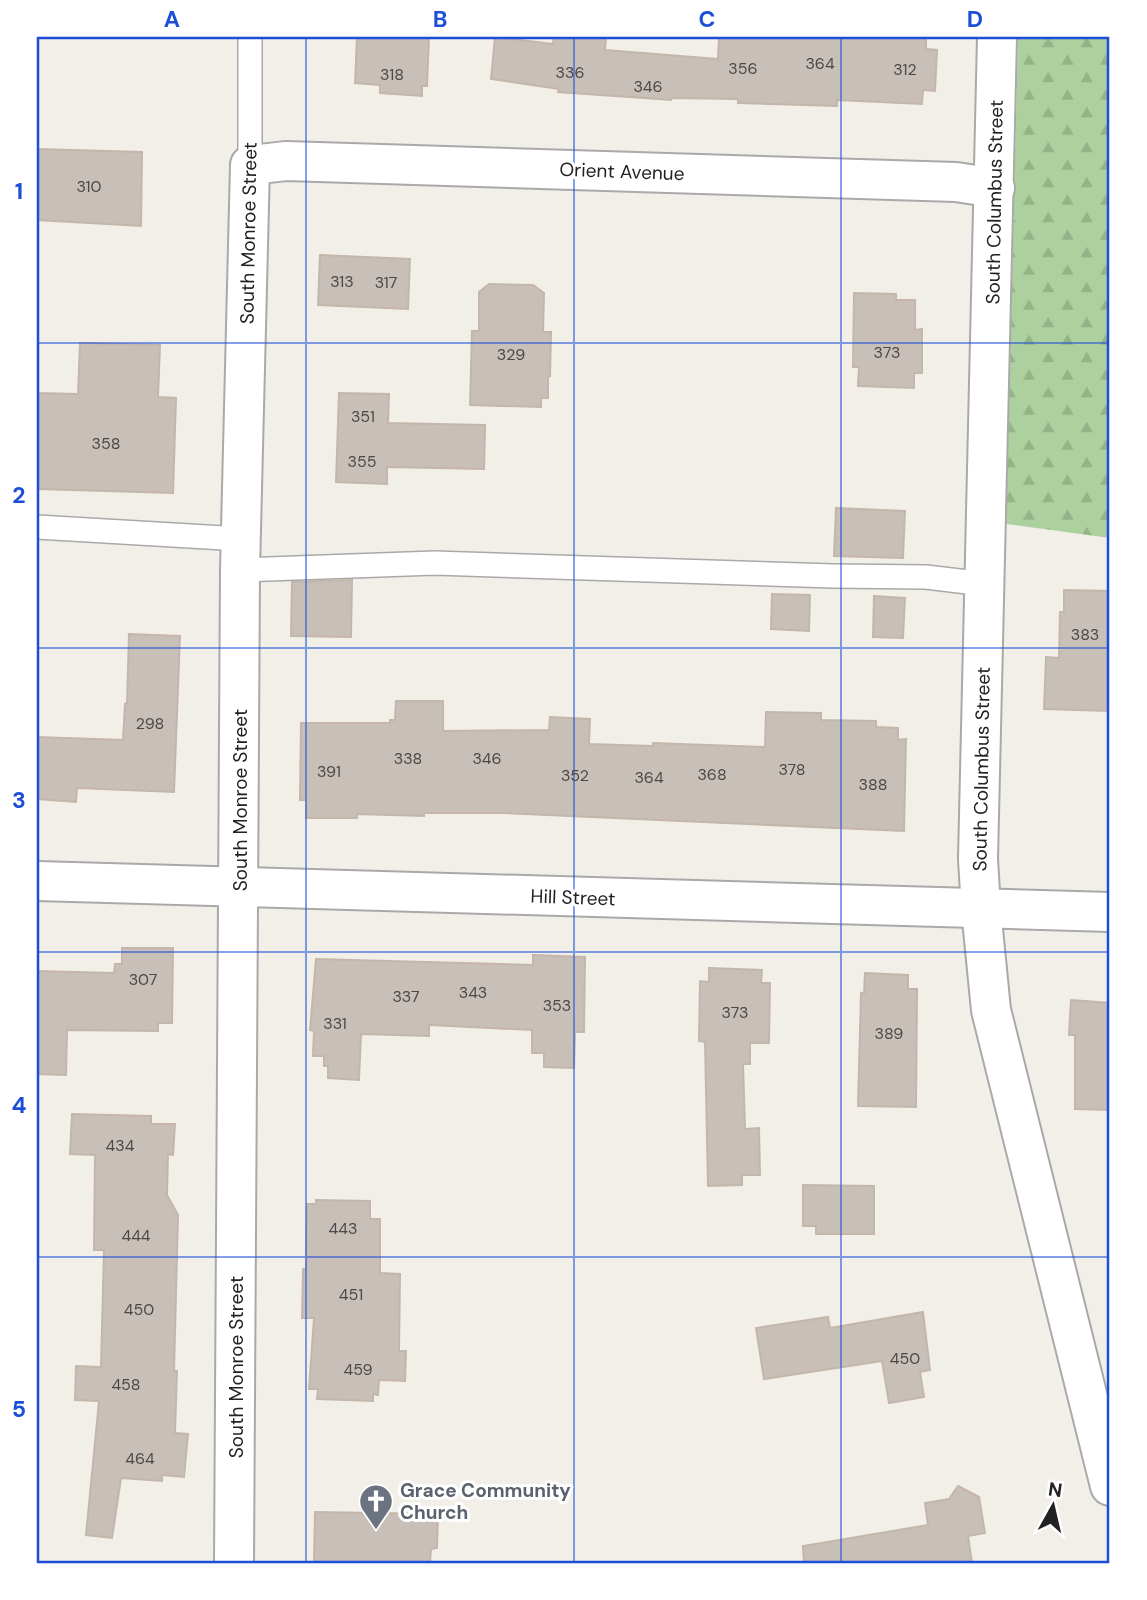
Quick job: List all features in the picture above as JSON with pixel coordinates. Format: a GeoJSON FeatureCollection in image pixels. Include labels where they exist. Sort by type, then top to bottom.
{"type":"FeatureCollection","features":[{"type":"Feature","properties":{"kind":"street","name":"South Columbus Street"},"geometry":{"type":"LineString","coordinates":[[998,37],[978,859],[981,909],[991,1010],[1110,1486]]}},
{"type":"Feature","properties":{"kind":"street","name":"Orient Avenue"},"geometry":{"type":"LineString","coordinates":[[250,165],[286,160],[956,182],[995,188]]}},
{"type":"Feature","properties":{"kind":"street","name":"South Monroe Street"},"geometry":{"type":"LineString","coordinates":[[234,1563],[240,555],[250,165]]}},
{"type":"Feature","properties":{"kind":"street","name":"Hill Street"},"geometry":{"type":"LineString","coordinates":[[37,881],[1110,912]]}},
{"type":"Feature","properties":{"kind":"lane","name":"South Monroe Street"},"geometry":{"type":"LineString","coordinates":[[250,37],[250,165]]}},
{"type":"Feature","properties":{"kind":"lane"},"geometry":{"type":"LineString","coordinates":[[37,527],[240,555],[926,577],[984,584]]}},
{"type":"Feature","properties":{"kind":"green space"},"geometry":{"type":"Polygon","coordinates":[[[1018,37],[1110,37],[1110,538],[1006,524],[1018,37]]]}},
{"type":"Feature","properties":{"kind":"building"},"geometry":{"type":"Polygon","coordinates":[[[357,37],[429,37],[427,86],[422,86],[422,96],[380,93],[380,85],[355,83],[357,37]]]}},
{"type":"Feature","properties":{"kind":"building"},"geometry":{"type":"Polygon","coordinates":[[[495,37],[553,44],[554,37],[606,37],[605,50],[718,59],[719,37],[926,37],[926,49],[937,50],[935,91],[923,90],[922,104],[837,100],[837,106],[738,103],[738,99],[671,100],[558,92],[559,89],[491,79],[495,37]]]}},
{"type":"Feature","properties":{"kind":"building"},"geometry":{"type":"Polygon","coordinates":[[[37,149],[142,152],[141,226],[37,220],[37,149]]]}},
{"type":"Feature","properties":{"kind":"building"},"geometry":{"type":"Polygon","coordinates":[[[320,255],[410,259],[408,309],[318,305],[320,255]]]}},
{"type":"Feature","properties":{"kind":"building"},"geometry":{"type":"Polygon","coordinates":[[[489,284],[533,285],[544,293],[543,332],[551,332],[550,376],[548,398],[541,398],[541,407],[470,405],[472,331],[479,331],[479,292],[489,284]]]}},
{"type":"Feature","properties":{"kind":"building"},"geometry":{"type":"Polygon","coordinates":[[[854,293],[896,294],[896,300],[915,300],[915,330],[922,329],[922,373],[914,373],[914,388],[858,386],[859,367],[853,367],[854,293]]]}},
{"type":"Feature","properties":{"kind":"building"},"geometry":{"type":"Polygon","coordinates":[[[80,343],[160,345],[158,397],[176,398],[173,493],[37,489],[37,393],[78,394],[80,343]]]}},
{"type":"Feature","properties":{"kind":"building"},"geometry":{"type":"Polygon","coordinates":[[[339,393],[389,394],[388,423],[485,425],[484,469],[387,467],[387,484],[336,482],[339,393]]]}},
{"type":"Feature","properties":{"kind":"building"},"geometry":{"type":"Polygon","coordinates":[[[836,508],[905,511],[903,558],[834,556],[836,508]]]}},
{"type":"Feature","properties":{"kind":"building"},"geometry":{"type":"Polygon","coordinates":[[[352,580],[351,637],[291,636],[292,582],[352,580]]]}},
{"type":"Feature","properties":{"kind":"building"},"geometry":{"type":"Polygon","coordinates":[[[1064,590],[1110,591],[1110,711],[1044,709],[1046,657],[1059,658],[1060,612],[1064,612],[1064,590]]]}},
{"type":"Feature","properties":{"kind":"building"},"geometry":{"type":"Polygon","coordinates":[[[772,594],[810,595],[809,631],[771,629],[772,594]]]}},
{"type":"Feature","properties":{"kind":"building"},"geometry":{"type":"Polygon","coordinates":[[[874,596],[905,598],[903,638],[873,637],[874,596]]]}},
{"type":"Feature","properties":{"kind":"building"},"geometry":{"type":"Polygon","coordinates":[[[129,634],[180,636],[174,792],[77,788],[76,802],[37,799],[37,737],[123,740],[129,634]]]}},
{"type":"Feature","properties":{"kind":"building"},"geometry":{"type":"Polygon","coordinates":[[[396,701],[443,701],[443,731],[549,730],[550,717],[590,719],[589,744],[765,747],[766,712],[821,713],[821,720],[876,721],[876,727],[898,728],[898,740],[906,739],[904,831],[503,813],[424,813],[424,816],[357,814],[357,818],[306,818],[306,800],[300,800],[301,723],[390,723],[390,720],[395,720],[396,701]]]}},
{"type":"Feature","properties":{"kind":"building"},"geometry":{"type":"Polygon","coordinates":[[[122,948],[173,948],[172,1023],[158,1023],[158,1031],[67,1030],[66,1075],[37,1074],[37,971],[114,973],[115,964],[122,964],[122,948]]]}},
{"type":"Feature","properties":{"kind":"building"},"geometry":{"type":"Polygon","coordinates":[[[533,955],[585,957],[584,1032],[575,1032],[574,1068],[544,1067],[544,1053],[532,1053],[532,1030],[429,1025],[429,1036],[361,1034],[359,1080],[328,1078],[328,1066],[324,1066],[324,1056],[313,1056],[314,1031],[310,1030],[316,959],[533,965],[533,955]]]}},
{"type":"Feature","properties":{"kind":"building"},"geometry":{"type":"Polygon","coordinates":[[[709,968],[762,970],[761,983],[770,983],[769,1043],[750,1043],[750,1064],[743,1064],[745,1129],[759,1128],[760,1175],[742,1175],[742,1185],[708,1186],[705,1042],[699,1041],[700,981],[709,982],[709,968]]]}},
{"type":"Feature","properties":{"kind":"building"},"geometry":{"type":"Polygon","coordinates":[[[865,973],[908,975],[908,989],[917,989],[916,1107],[858,1106],[861,993],[864,994],[865,973]]]}},
{"type":"Feature","properties":{"kind":"building"},"geometry":{"type":"Polygon","coordinates":[[[1071,1000],[1110,1003],[1110,1110],[1075,1109],[1075,1035],[1069,1035],[1071,1000]]]}},
{"type":"Feature","properties":{"kind":"building"},"geometry":{"type":"Polygon","coordinates":[[[72,1114],[151,1116],[151,1124],[175,1124],[173,1155],[168,1154],[167,1195],[178,1215],[175,1433],[188,1434],[184,1477],[162,1475],[162,1481],[121,1478],[112,1538],[86,1535],[99,1401],[75,1400],[76,1366],[101,1367],[104,1250],[94,1250],[95,1155],[70,1154],[72,1114]]]}},
{"type":"Feature","properties":{"kind":"building"},"geometry":{"type":"Polygon","coordinates":[[[803,1185],[874,1186],[874,1234],[816,1234],[816,1226],[803,1226],[803,1185]]]}},
{"type":"Feature","properties":{"kind":"building"},"geometry":{"type":"Polygon","coordinates":[[[316,1200],[370,1201],[370,1219],[380,1219],[380,1273],[400,1274],[399,1351],[406,1351],[405,1381],[379,1380],[378,1395],[373,1394],[373,1401],[317,1399],[318,1389],[309,1389],[314,1318],[302,1318],[303,1269],[306,1269],[307,1204],[316,1204],[316,1200]]]}},
{"type":"Feature","properties":{"kind":"building"},"geometry":{"type":"Polygon","coordinates":[[[923,1312],[930,1370],[920,1372],[924,1397],[889,1403],[882,1361],[764,1379],[756,1328],[828,1317],[830,1328],[923,1312]]]}},
{"type":"Feature","properties":{"kind":"building"},"geometry":{"type":"Polygon","coordinates":[[[958,1486],[979,1497],[985,1533],[968,1536],[972,1563],[804,1563],[803,1546],[928,1525],[925,1503],[949,1499],[958,1486]]]}},
{"type":"Feature","properties":{"kind":"building","name":"Grace Community Church"},"geometry":{"type":"Polygon","coordinates":[[[315,1512],[438,1514],[437,1548],[431,1549],[430,1563],[314,1563],[315,1512]]]}},
{"type":"Feature","properties":{"kind":"place","name":"Grace Community Church"},"geometry":{"type":"Point","coordinates":[376,1531]}}]}
